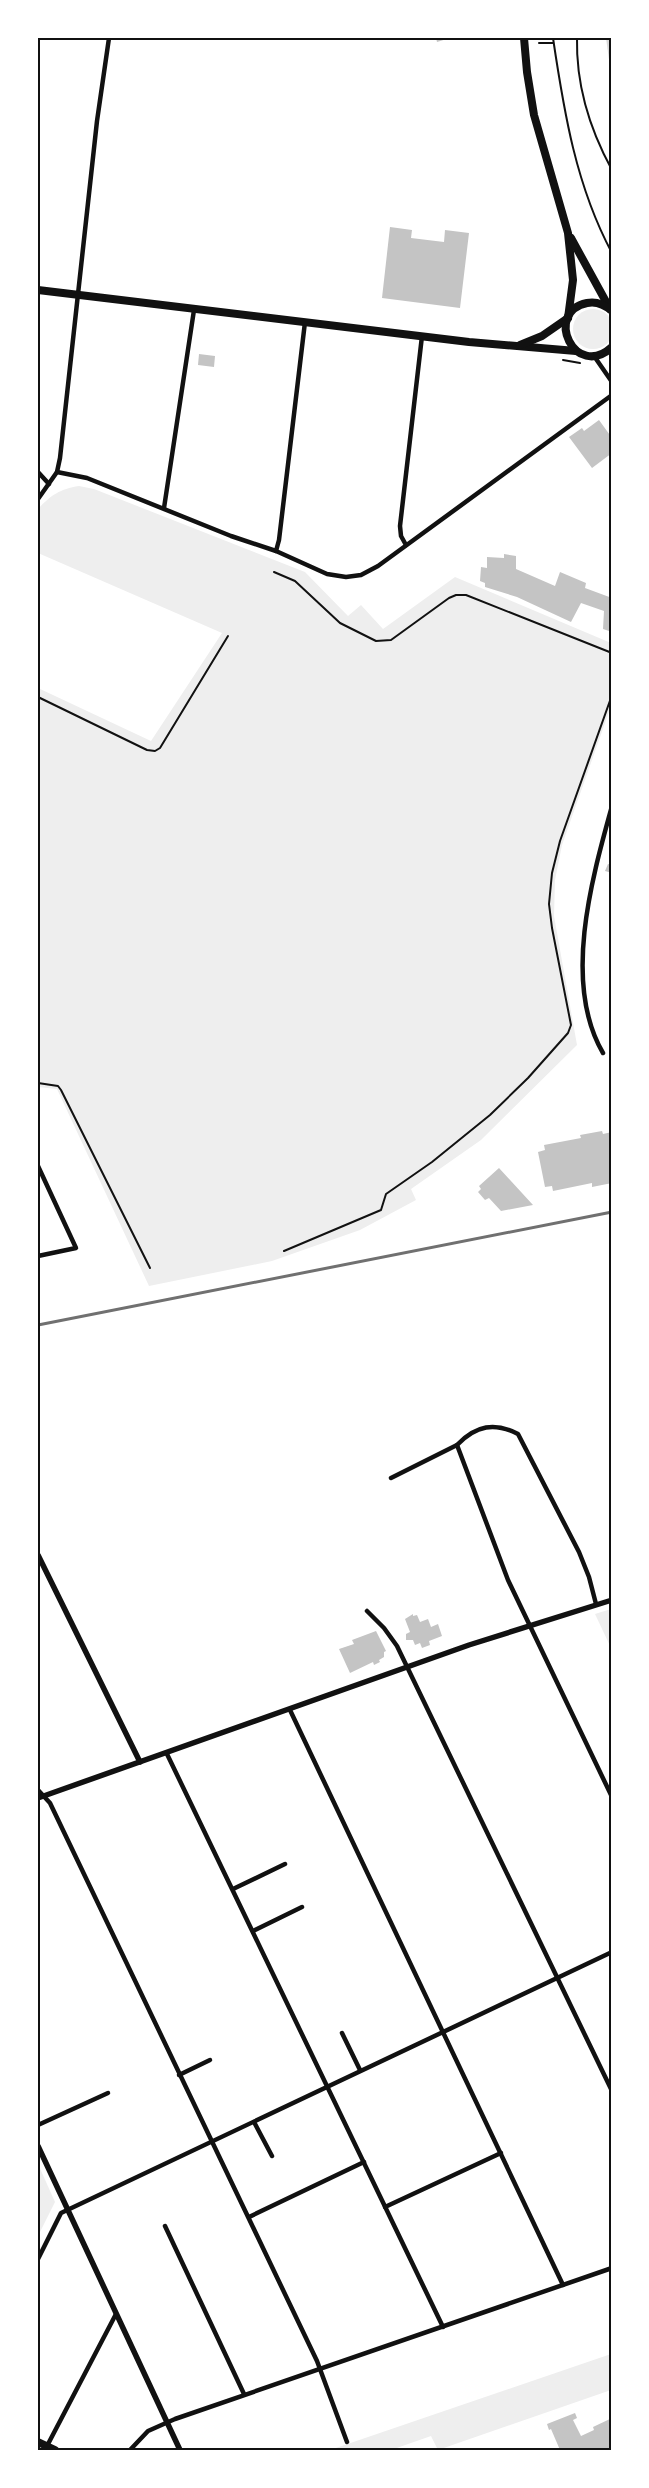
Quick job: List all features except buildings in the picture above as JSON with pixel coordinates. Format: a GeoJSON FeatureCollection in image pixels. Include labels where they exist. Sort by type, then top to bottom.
{"type":"FeatureCollection","features":[{"type":"Feature","properties":{"kind":"main road"},"geometry":{"type":"LineString","coordinates":[[524,38],[527,77],[534,115],[568,233],[573,280],[566,336],[576,351]]}},
{"type":"Feature","properties":{"kind":"main road"},"geometry":{"type":"LineString","coordinates":[[568,233],[611,311]]}},
{"type":"Feature","properties":{"kind":"main road"},"geometry":{"type":"LineString","coordinates":[[38,290],[422,336],[576,351],[594,356],[612,354]]}},
{"type":"Feature","properties":{"kind":"main road"},"geometry":{"type":"LineString","coordinates":[[514,346],[537,339],[568,318],[576,308],[588,303],[600,304],[611,311]]}},
{"type":"Feature","properties":{"kind":"main road"},"geometry":{"type":"LineString","coordinates":[[594,356],[612,348]]}},
{"type":"Feature","properties":{"kind":"main road"},"geometry":{"type":"LineString","coordinates":[[38,2442],[55,2450]]}},
{"type":"Feature","properties":{"kind":"street"},"geometry":{"type":"LineString","coordinates":[[38,499],[57,472],[96,121],[109,38]]}},
{"type":"Feature","properties":{"kind":"street"},"geometry":{"type":"LineString","coordinates":[[164,508],[194,310]]}},
{"type":"Feature","properties":{"kind":"street"},"geometry":{"type":"LineString","coordinates":[[276,551],[279,540],[305,322]]}},
{"type":"Feature","properties":{"kind":"street"},"geometry":{"type":"LineString","coordinates":[[406,546],[400,536],[400,526],[422,336]]}},
{"type":"Feature","properties":{"kind":"street"},"geometry":{"type":"LineString","coordinates":[[594,356],[612,382]]}},
{"type":"Feature","properties":{"kind":"street"},"geometry":{"type":"LineString","coordinates":[[57,472],[87,478],[231,536],[276,551],[327,574],[346,577],[368,572],[612,396]]}},
{"type":"Feature","properties":{"kind":"street"},"geometry":{"type":"LineString","coordinates":[[38,472],[49,484]]}},
{"type":"Feature","properties":{"kind":"street"},"geometry":{"type":"LineString","coordinates":[[602,1053],[595,1037],[586,999],[583,964],[584,929],[596,859],[612,806]]}},
{"type":"Feature","properties":{"kind":"street"},"geometry":{"type":"LineString","coordinates":[[38,1166],[76,1248],[38,1256]]}},
{"type":"Feature","properties":{"kind":"street"},"geometry":{"type":"LineString","coordinates":[[391,1478],[457,1446],[466,1437],[493,1425],[518,1434],[579,1552],[596,1604]]}},
{"type":"Feature","properties":{"kind":"street"},"geometry":{"type":"LineString","coordinates":[[457,1446],[492,1542],[612,1797]]}},
{"type":"Feature","properties":{"kind":"street"},"geometry":{"type":"LineString","coordinates":[[38,1555],[140,1762]]}},
{"type":"Feature","properties":{"kind":"street"},"geometry":{"type":"LineString","coordinates":[[40,1797],[167,1754],[408,1667],[530,1625],[612,1600]]}},
{"type":"Feature","properties":{"kind":"street"},"geometry":{"type":"LineString","coordinates":[[367,1611],[389,1633],[408,1667],[612,2091]]}},
{"type":"Feature","properties":{"kind":"street"},"geometry":{"type":"LineString","coordinates":[[290,1710],[563,2285]]}},
{"type":"Feature","properties":{"kind":"street"},"geometry":{"type":"LineString","coordinates":[[167,1754],[443,2327]]}},
{"type":"Feature","properties":{"kind":"street"},"geometry":{"type":"LineString","coordinates":[[38,1790],[40,1797],[50,1803],[178,2074],[249,2217],[320,2368],[347,2442]]}},
{"type":"Feature","properties":{"kind":"street"},"geometry":{"type":"LineString","coordinates":[[233,1889],[285,1864]]}},
{"type":"Feature","properties":{"kind":"street"},"geometry":{"type":"LineString","coordinates":[[253,1931],[302,1907]]}},
{"type":"Feature","properties":{"kind":"street"},"geometry":{"type":"LineString","coordinates":[[38,2259],[61,2213],[612,1952]]}},
{"type":"Feature","properties":{"kind":"street"},"geometry":{"type":"LineString","coordinates":[[342,2034],[360,2070]]}},
{"type":"Feature","properties":{"kind":"street"},"geometry":{"type":"LineString","coordinates":[[178,2074],[210,2060]]}},
{"type":"Feature","properties":{"kind":"street"},"geometry":{"type":"LineString","coordinates":[[38,2125],[108,2092]]}},
{"type":"Feature","properties":{"kind":"street"},"geometry":{"type":"LineString","coordinates":[[254,2122],[272,2156]]}},
{"type":"Feature","properties":{"kind":"street"},"geometry":{"type":"LineString","coordinates":[[38,2146],[180,2450]]}},
{"type":"Feature","properties":{"kind":"street"},"geometry":{"type":"LineString","coordinates":[[385,2207],[501,2153]]}},
{"type":"Feature","properties":{"kind":"street"},"geometry":{"type":"LineString","coordinates":[[249,2217],[364,2162]]}},
{"type":"Feature","properties":{"kind":"street"},"geometry":{"type":"LineString","coordinates":[[165,2226],[244,2394]]}},
{"type":"Feature","properties":{"kind":"street"},"geometry":{"type":"LineString","coordinates":[[130,2450],[144,2434],[167,2422],[612,2268]]}},
{"type":"Feature","properties":{"kind":"street"},"geometry":{"type":"LineString","coordinates":[[47,2446],[116,2314]]}},
{"type":"Feature","properties":{"kind":"path"},"geometry":{"type":"LineString","coordinates":[[553,38],[576,164],[590,208],[612,253]]}},
{"type":"Feature","properties":{"kind":"path"},"geometry":{"type":"LineString","coordinates":[[578,38],[578,70],[582,96],[594,134],[612,170]]}},
{"type":"Feature","properties":{"kind":"path"},"geometry":{"type":"LineString","coordinates":[[539,43],[553,43]]}},
{"type":"Feature","properties":{"kind":"path"},"geometry":{"type":"LineString","coordinates":[[274,572],[295,581],[340,623],[376,641],[391,640],[449,598],[456,595],[466,595],[612,653]]}},
{"type":"Feature","properties":{"kind":"path"},"geometry":{"type":"LineString","coordinates":[[38,697],[147,750],[155,751],[160,748],[228,636]]}},
{"type":"Feature","properties":{"kind":"path"},"geometry":{"type":"LineString","coordinates":[[284,1251],[381,1210],[386,1194],[432,1162],[490,1114],[528,1078],[568,1033],[571,1025],[549,904],[552,873],[560,841],[612,695]]}},
{"type":"Feature","properties":{"kind":"path"},"geometry":{"type":"LineString","coordinates":[[38,1083],[58,1086],[61,1090],[150,1268]]}},
{"type":"Feature","properties":{"kind":"shaded area"},"geometry":{"type":"Polygon","coordinates":[[[606,38],[611,38],[611,74],[606,38]]]}},
{"type":"Feature","properties":{"kind":"shaded area"},"geometry":{"type":"Polygon","coordinates":[[[589,309],[597,309],[604,312],[610,318],[613,329],[610,340],[604,346],[597,349],[589,349],[582,346],[576,340],[573,333],[573,325],[576,318],[582,312],[589,309]]]}},
{"type":"Feature","properties":{"kind":"shaded area"},"geometry":{"type":"Polygon","coordinates":[[[79,486],[94,489],[305,572],[348,616],[361,605],[383,629],[455,577],[611,643],[611,706],[562,845],[555,880],[554,916],[577,1045],[481,1140],[411,1189],[416,1200],[360,1230],[272,1261],[149,1286],[57,1089],[38,1087],[38,688],[151,741],[222,633],[38,553],[38,509],[56,493],[79,486]]]}},
{"type":"Feature","properties":{"kind":"shaded area"},"geometry":{"type":"Polygon","coordinates":[[[612,1609],[611,1648],[595,1614],[612,1609]]]}},
{"type":"Feature","properties":{"kind":"shaded area"},"geometry":{"type":"Polygon","coordinates":[[[38,2164],[55,2202],[38,2236],[38,2164]]]}},
{"type":"Feature","properties":{"kind":"shaded area"},"geometry":{"type":"Polygon","coordinates":[[[611,2354],[611,2390],[438,2450],[431,2436],[391,2450],[330,2450],[611,2354]]]}},
{"type":"Feature","properties":{"kind":"railway"},"geometry":{"type":"LineString","coordinates":[[38,1325],[612,1212]]}}]}
